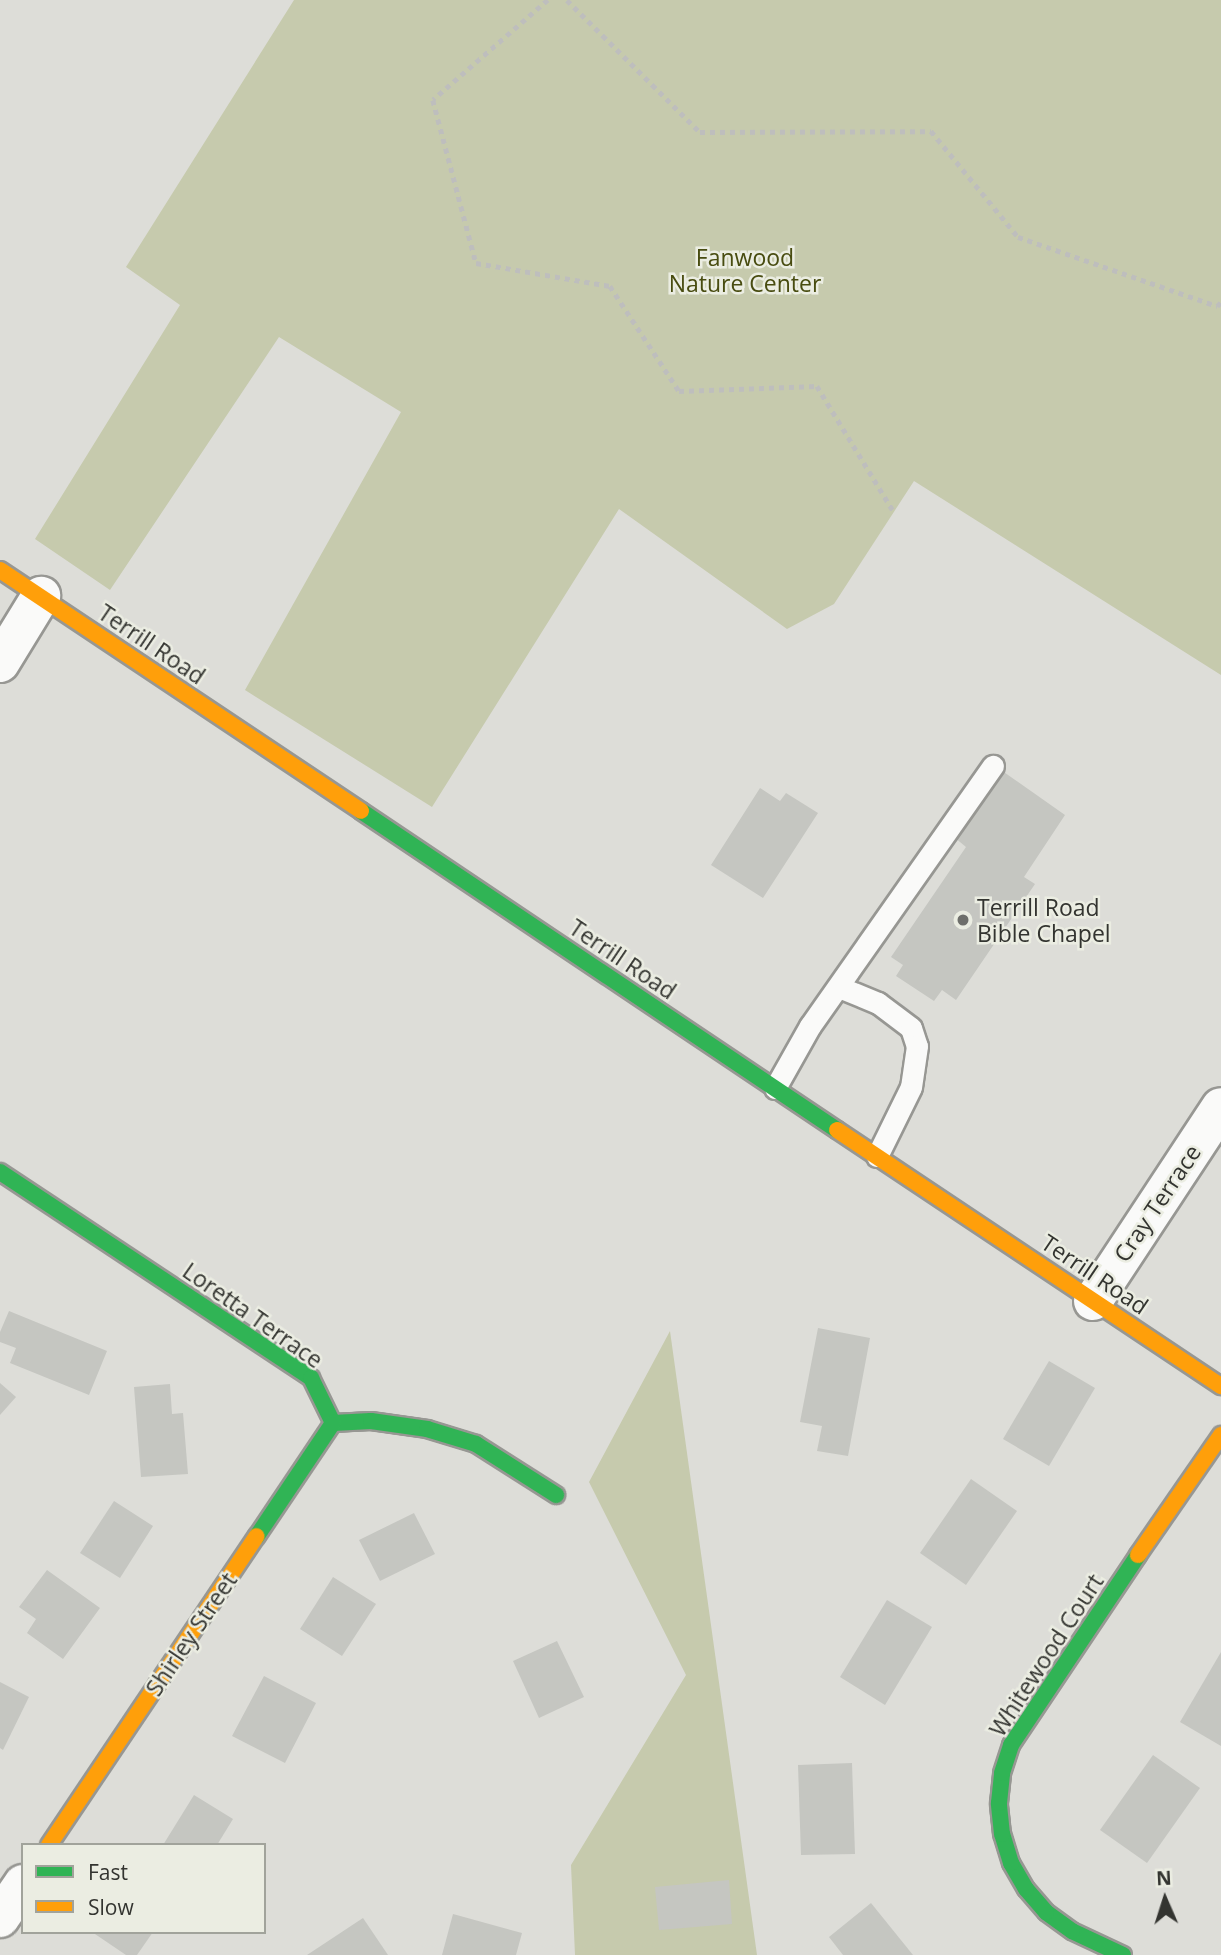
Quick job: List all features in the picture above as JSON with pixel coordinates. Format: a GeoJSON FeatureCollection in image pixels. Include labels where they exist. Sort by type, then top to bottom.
{"type":"FeatureCollection","features":[{"type":"Feature","properties":{"kind":"street","name":"Terrill Road"},"geometry":{"type":"LineString","coordinates":[[0,570],[1221,1386]]}},
{"type":"Feature","properties":{"kind":"street"},"geometry":{"type":"LineString","coordinates":[[0,663],[41,596]]}},
{"type":"Feature","properties":{"kind":"street","name":"Cray Terrace"},"geometry":{"type":"LineString","coordinates":[[1093,1301],[1221,1107]]}},
{"type":"Feature","properties":{"kind":"street","name":"Loretta Terrace"},"geometry":{"type":"LineString","coordinates":[[1,1175],[311,1378],[333,1423]]}},
{"type":"Feature","properties":{"kind":"street"},"geometry":{"type":"LineString","coordinates":[[333,1423],[371,1421],[427,1429],[476,1444],[556,1495]]}},
{"type":"Feature","properties":{"kind":"street","name":"Shirley Street"},"geometry":{"type":"LineString","coordinates":[[50,1843],[333,1423]]}},
{"type":"Feature","properties":{"kind":"street","name":"Whitewood Court"},"geometry":{"type":"LineString","coordinates":[[1123,1955],[1072,1931],[1046,1912],[1026,1889],[1011,1863],[1002,1834],[999,1803],[1002,1773],[1011,1745],[1027,1718],[1221,1434]]}},
{"type":"Feature","properties":{"kind":"street"},"geometry":{"type":"LineString","coordinates":[[0,1917],[21,1887]]}},
{"type":"Feature","properties":{"kind":"lane"},"geometry":{"type":"LineString","coordinates":[[775,1088],[810,1026],[993,766]]}},
{"type":"Feature","properties":{"kind":"lane"},"geometry":{"type":"LineString","coordinates":[[839,987],[878,1003],[911,1028],[917,1046],[911,1087],[877,1156]]}},
{"type":"Feature","properties":{"kind":"path"},"geometry":{"type":"LineString","coordinates":[[548,0],[433,100],[476,263],[610,286],[679,391],[817,386],[894,512]]}},
{"type":"Feature","properties":{"kind":"path"},"geometry":{"type":"LineString","coordinates":[[566,0],[700,132],[931,131],[1018,237],[1217,306],[1221,302]]}},
{"type":"Feature","properties":{"kind":"green space","name":"Fanwood Nature Center"},"geometry":{"type":"Polygon","coordinates":[[[294,0],[1221,0],[1221,675],[914,481],[834,604],[787,629],[619,509],[432,807],[245,690],[401,412],[279,337],[110,590],[35,539],[180,305],[126,267],[294,0]]]}},
{"type":"Feature","properties":{"kind":"green space"},"geometry":{"type":"Polygon","coordinates":[[[670,1331],[757,1955],[575,1955],[571,1865],[686,1675],[589,1482],[670,1331]]]}},
{"type":"Feature","properties":{"kind":"building","name":"Terrill Road Bible Chapel"},"geometry":{"type":"Polygon","coordinates":[[[1001,770],[1065,815],[1024,877],[1035,884],[956,1000],[942,990],[934,1001],[896,976],[903,965],[891,957],[966,847],[954,837],[1001,770]]]}},
{"type":"Feature","properties":{"kind":"building"},"geometry":{"type":"Polygon","coordinates":[[[760,788],[780,801],[786,793],[818,813],[763,898],[711,865],[760,788]]]}},
{"type":"Feature","properties":{"kind":"building"},"geometry":{"type":"Polygon","coordinates":[[[9,1311],[107,1351],[89,1395],[10,1363],[16,1348],[0,1342],[0,1332],[9,1311]]]}},
{"type":"Feature","properties":{"kind":"building"},"geometry":{"type":"Polygon","coordinates":[[[818,1328],[870,1338],[848,1456],[817,1451],[822,1426],[800,1422],[818,1328]]]}},
{"type":"Feature","properties":{"kind":"building"},"geometry":{"type":"Polygon","coordinates":[[[1049,1361],[1095,1388],[1049,1466],[1003,1439],[1049,1361]]]}},
{"type":"Feature","properties":{"kind":"building"},"geometry":{"type":"Polygon","coordinates":[[[0,1383],[16,1397],[0,1415],[0,1383]]]}},
{"type":"Feature","properties":{"kind":"building"},"geometry":{"type":"Polygon","coordinates":[[[170,1384],[172,1414],[183,1413],[188,1474],[141,1477],[134,1387],[170,1384]]]}},
{"type":"Feature","properties":{"kind":"building"},"geometry":{"type":"Polygon","coordinates":[[[971,1479],[1017,1511],[966,1585],[920,1553],[971,1479]]]}},
{"type":"Feature","properties":{"kind":"building"},"geometry":{"type":"Polygon","coordinates":[[[114,1501],[153,1526],[120,1578],[80,1553],[114,1501]]]}},
{"type":"Feature","properties":{"kind":"building"},"geometry":{"type":"Polygon","coordinates":[[[414,1513],[435,1554],[380,1581],[359,1540],[414,1513]]]}},
{"type":"Feature","properties":{"kind":"building"},"geometry":{"type":"Polygon","coordinates":[[[47,1570],[100,1608],[63,1659],[27,1633],[36,1619],[19,1607],[47,1570]]]}},
{"type":"Feature","properties":{"kind":"building"},"geometry":{"type":"Polygon","coordinates":[[[333,1577],[376,1604],[342,1656],[300,1629],[333,1577]]]}},
{"type":"Feature","properties":{"kind":"building"},"geometry":{"type":"Polygon","coordinates":[[[887,1600],[932,1627],[885,1705],[840,1677],[887,1600]]]}},
{"type":"Feature","properties":{"kind":"building"},"geometry":{"type":"Polygon","coordinates":[[[557,1641],[584,1697],[539,1718],[513,1661],[557,1641]]]}},
{"type":"Feature","properties":{"kind":"building"},"geometry":{"type":"Polygon","coordinates":[[[1221,1652],[1221,1746],[1180,1722],[1221,1652]]]}},
{"type":"Feature","properties":{"kind":"building"},"geometry":{"type":"Polygon","coordinates":[[[264,1676],[316,1703],[285,1763],[232,1736],[264,1676]]]}},
{"type":"Feature","properties":{"kind":"building"},"geometry":{"type":"Polygon","coordinates":[[[0,1682],[29,1697],[3,1750],[0,1748],[0,1682]]]}},
{"type":"Feature","properties":{"kind":"building"},"geometry":{"type":"Polygon","coordinates":[[[1153,1755],[1200,1788],[1147,1863],[1100,1830],[1153,1755]]]}},
{"type":"Feature","properties":{"kind":"building"},"geometry":{"type":"Polygon","coordinates":[[[852,1763],[855,1854],[801,1855],[798,1765],[852,1763]]]}},
{"type":"Feature","properties":{"kind":"building"},"geometry":{"type":"Polygon","coordinates":[[[194,1795],[233,1819],[218,1843],[164,1843],[194,1795]]]}},
{"type":"Feature","properties":{"kind":"building"},"geometry":{"type":"Polygon","coordinates":[[[729,1880],[732,1924],[659,1930],[655,1887],[729,1880]]]}},
{"type":"Feature","properties":{"kind":"building"},"geometry":{"type":"Polygon","coordinates":[[[871,1903],[913,1955],[843,1955],[829,1937],[871,1903]]]}},
{"type":"Feature","properties":{"kind":"building"},"geometry":{"type":"Polygon","coordinates":[[[453,1914],[522,1933],[516,1955],[442,1955],[453,1914]]]}},
{"type":"Feature","properties":{"kind":"building"},"geometry":{"type":"Polygon","coordinates":[[[363,1918],[388,1955],[307,1955],[363,1918]]]}},
{"type":"Feature","properties":{"kind":"building"},"geometry":{"type":"Polygon","coordinates":[[[95,1934],[152,1934],[137,1955],[126,1955],[95,1934]]]}},
{"type":"Feature","properties":{"kind":"traffic: fast"},"geometry":{"type":"LineString","coordinates":[[361,811],[837,1130]]}},
{"type":"Feature","properties":{"kind":"traffic: fast"},"geometry":{"type":"LineString","coordinates":[[0,1172],[311,1378],[333,1423],[371,1421],[427,1429],[476,1444],[556,1495]]}},
{"type":"Feature","properties":{"kind":"traffic: fast"},"geometry":{"type":"LineString","coordinates":[[257,1536],[333,1423]]}},
{"type":"Feature","properties":{"kind":"traffic: fast"},"geometry":{"type":"LineString","coordinates":[[1123,1955],[1072,1931],[1046,1912],[1026,1889],[1011,1863],[1002,1834],[999,1803],[1002,1773],[1011,1745],[1138,1555]]}},
{"type":"Feature","properties":{"kind":"traffic: slow"},"geometry":{"type":"LineString","coordinates":[[0,570],[361,811]]}},
{"type":"Feature","properties":{"kind":"traffic: slow"},"geometry":{"type":"LineString","coordinates":[[837,1130],[1221,1386]]}},
{"type":"Feature","properties":{"kind":"traffic: slow"},"geometry":{"type":"LineString","coordinates":[[1138,1555],[1221,1435]]}},
{"type":"Feature","properties":{"kind":"traffic: slow"},"geometry":{"type":"LineString","coordinates":[[50,1843],[257,1536]]}},
{"type":"Feature","properties":{"kind":"place","name":"Terrill Road Bible Chapel"},"geometry":{"type":"Point","coordinates":[963,920]}}]}
